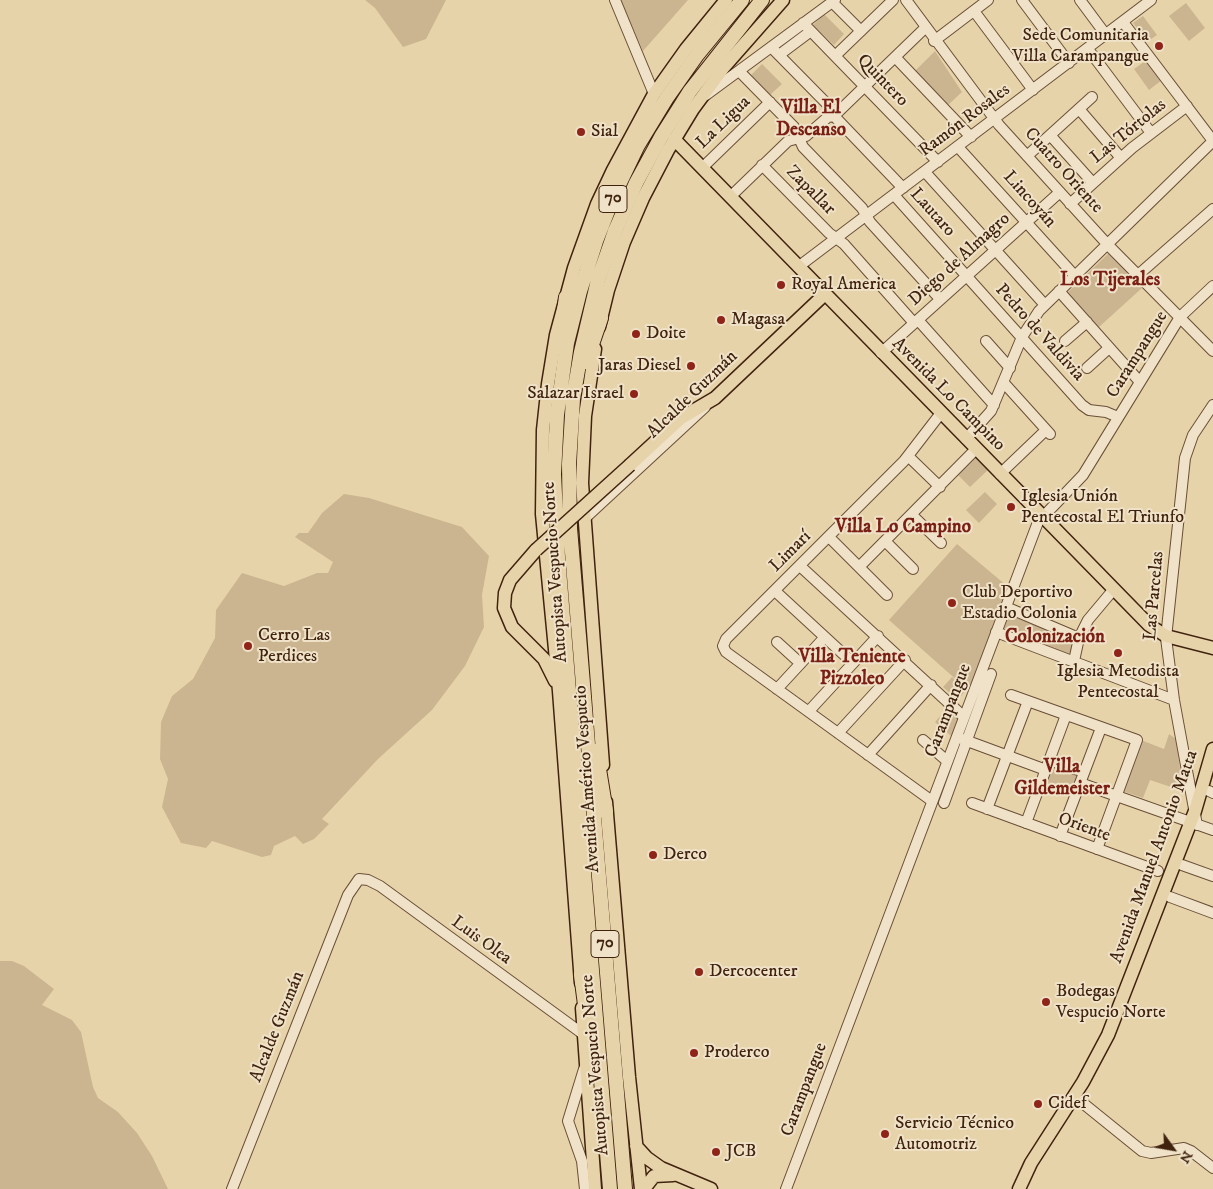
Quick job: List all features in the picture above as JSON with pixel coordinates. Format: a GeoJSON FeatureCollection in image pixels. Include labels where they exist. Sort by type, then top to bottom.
{"type":"FeatureCollection","features":[{"type":"Feature","properties":{"kind":"highway","name":"Autopista Vespucio Norte"},"geometry":{"type":"LineString","coordinates":[[610,1189],[558,557],[554,480],[556,428],[563,365],[572,322],[585,272],[606,214],[636,150],[662,105],[697,55],[742,0]]}},
{"type":"Feature","properties":{"kind":"highway","name":"Autopista Vespucio Norte"},"geometry":{"type":"LineString","coordinates":[[625,1189],[570,528],[569,474],[571,426],[578,370],[591,308],[603,265],[628,202],[652,151],[684,100],[711,62],[762,0]]}},
{"type":"Feature","properties":{"kind":"highway"},"geometry":{"type":"LineString","coordinates":[[556,428],[556,381],[566,297]]}},
{"type":"Feature","properties":{"kind":"highway"},"geometry":{"type":"LineString","coordinates":[[571,426],[582,376],[601,318]]}},
{"type":"Feature","properties":{"kind":"highway"},"geometry":{"type":"LineString","coordinates":[[583,698],[595,745],[606,812]]}},
{"type":"Feature","properties":{"kind":"highway"},"geometry":{"type":"LineString","coordinates":[[581,974],[601,1090]]}},
{"type":"Feature","properties":{"kind":"main road","name":"Avenida Américo Vespucio"},"geometry":{"type":"LineString","coordinates":[[596,1189],[585,1065],[581,974],[559,691],[543,528],[541,476],[548,384],[556,335],[580,251],[600,198],[618,158],[654,94],[686,48],[726,0]]}},
{"type":"Feature","properties":{"kind":"main road","name":"Avenida Américo Vespucio"},"geometry":{"type":"LineString","coordinates":[[643,1189],[636,1146],[606,812],[584,519],[582,472],[584,422],[601,318],[626,237],[643,198],[674,139],[700,100],[739,49],[783,0]]}},
{"type":"Feature","properties":{"kind":"main road","name":"Avenida Lo Campino"},"geometry":{"type":"LineString","coordinates":[[674,139],[881,353],[1149,625],[1166,636],[1213,648]]}},
{"type":"Feature","properties":{"kind":"main road","name":"Alcalde Guzmán"},"geometry":{"type":"LineString","coordinates":[[715,398],[825,294]]}},
{"type":"Feature","properties":{"kind":"main road"},"geometry":{"type":"LineString","coordinates":[[559,691],[544,660],[514,630],[504,608],[504,593],[510,580],[536,550],[681,418],[715,398]]}},
{"type":"Feature","properties":{"kind":"main road","name":"Avenida Manuel Antonio Matta"},"geometry":{"type":"LineString","coordinates":[[1019,1189],[1035,1157],[1112,1047],[1182,865],[1213,749]]}},
{"type":"Feature","properties":{"kind":"main road","name":"Avenida Manuel Antonio Matta"},"geometry":{"type":"LineString","coordinates":[[1028,1189],[1041,1160],[1077,1099],[1108,1035],[1194,819],[1211,792],[1213,777]]}},
{"type":"Feature","properties":{"kind":"main road"},"geometry":{"type":"LineString","coordinates":[[636,1146],[654,1163],[680,1177],[711,1189]]}},
{"type":"Feature","properties":{"kind":"main road"},"geometry":{"type":"LineString","coordinates":[[643,1189],[648,1181],[656,1175],[680,1177]]}},
{"type":"Feature","properties":{"kind":"street"},"geometry":{"type":"LineString","coordinates":[[614,0],[654,94]]}},
{"type":"Feature","properties":{"kind":"street"},"geometry":{"type":"LineString","coordinates":[[835,56],[893,0]]}},
{"type":"Feature","properties":{"kind":"street","name":"Cuatro Oriente"},"geometry":{"type":"LineString","coordinates":[[906,0],[934,41],[994,120],[1107,244],[1213,350]]}},
{"type":"Feature","properties":{"kind":"street"},"geometry":{"type":"LineString","coordinates":[[970,0],[975,10],[1033,90]]}},
{"type":"Feature","properties":{"kind":"street"},"geometry":{"type":"LineString","coordinates":[[934,41],[988,0]]}},
{"type":"Feature","properties":{"kind":"street"},"geometry":{"type":"LineString","coordinates":[[1022,0],[1069,63]]}},
{"type":"Feature","properties":{"kind":"street"},"geometry":{"type":"LineString","coordinates":[[1080,0],[1106,35]]}},
{"type":"Feature","properties":{"kind":"street","name":"Ramón Rosales"},"geometry":{"type":"LineString","coordinates":[[798,267],[1123,22],[1140,3],[1151,0]]}},
{"type":"Feature","properties":{"kind":"street"},"geometry":{"type":"LineString","coordinates":[[700,100],[833,1],[861,31]]}},
{"type":"Feature","properties":{"kind":"street"},"geometry":{"type":"LineString","coordinates":[[966,439],[982,423],[994,405],[1022,337],[1029,324],[1044,305],[1213,141],[1123,22]]}},
{"type":"Feature","properties":{"kind":"street","name":"Quintero"},"geometry":{"type":"LineString","coordinates":[[803,23],[938,162]]}},
{"type":"Feature","properties":{"kind":"street"},"geometry":{"type":"LineString","coordinates":[[730,197],[788,141],[809,135],[828,117],[835,115],[925,28]]}},
{"type":"Feature","properties":{"kind":"street"},"geometry":{"type":"LineString","coordinates":[[780,55],[811,31]]}},
{"type":"Feature","properties":{"kind":"street"},"geometry":{"type":"LineString","coordinates":[[772,47],[903,188]]}},
{"type":"Feature","properties":{"kind":"street"},"geometry":{"type":"LineString","coordinates":[[1088,49],[1151,134]]}},
{"type":"Feature","properties":{"kind":"street"},"geometry":{"type":"LineString","coordinates":[[895,57],[971,137]]}},
{"type":"Feature","properties":{"kind":"street"},"geometry":{"type":"LineString","coordinates":[[739,71],[796,129],[802,147],[862,208],[866,216],[940,299]]}},
{"type":"Feature","properties":{"kind":"street"},"geometry":{"type":"LineString","coordinates":[[1027,156],[1092,97]]}},
{"type":"Feature","properties":{"kind":"street","name":"La Ligua"},"geometry":{"type":"LineString","coordinates":[[702,168],[770,102]]}},
{"type":"Feature","properties":{"kind":"street","name":"Las Tórtolas"},"geometry":{"type":"LineString","coordinates":[[1070,204],[1121,158],[1186,106]]}},
{"type":"Feature","properties":{"kind":"street"},"geometry":{"type":"LineString","coordinates":[[1079,109],[1121,158]]}},
{"type":"Feature","properties":{"kind":"street"},"geometry":{"type":"LineString","coordinates":[[1050,135],[1093,183]]}},
{"type":"Feature","properties":{"kind":"street","name":"Lincoyán"},"geometry":{"type":"LineString","coordinates":[[958,146],[1075,276]]}},
{"type":"Feature","properties":{"kind":"street","name":"Zapallar"},"geometry":{"type":"LineString","coordinates":[[762,166],[916,321],[994,405]]}},
{"type":"Feature","properties":{"kind":"street"},"geometry":{"type":"LineString","coordinates":[[925,172],[1044,305]]}},
{"type":"Feature","properties":{"kind":"street","name":"Diego de Almagro"},"geometry":{"type":"LineString","coordinates":[[881,353],[1060,192]]}},
{"type":"Feature","properties":{"kind":"street","name":"Lautaro"},"geometry":{"type":"LineString","coordinates":[[894,195],[967,276]]}},
{"type":"Feature","properties":{"kind":"street"},"geometry":{"type":"LineString","coordinates":[[1138,275],[1213,208]]}},
{"type":"Feature","properties":{"kind":"street","name":"Pedro de Valdivia"},"geometry":{"type":"LineString","coordinates":[[967,276],[1084,407],[1118,417]]}},
{"type":"Feature","properties":{"kind":"street","name":"Carampangue"},"geometry":{"type":"LineString","coordinates":[[786,1189],[956,737],[1042,516],[1079,480],[1180,317],[1213,286]]}},
{"type":"Feature","properties":{"kind":"street"},"geometry":{"type":"LineString","coordinates":[[1059,291],[1140,382]]}},
{"type":"Feature","properties":{"kind":"street"},"geometry":{"type":"LineString","coordinates":[[1065,341],[1087,322]]}},
{"type":"Feature","properties":{"kind":"street"},"geometry":{"type":"LineString","coordinates":[[986,341],[1010,368]]}},
{"type":"Feature","properties":{"kind":"street"},"geometry":{"type":"LineString","coordinates":[[1087,368],[1109,348]]}},
{"type":"Feature","properties":{"kind":"street"},"geometry":{"type":"LineString","coordinates":[[1000,474],[1048,432],[1004,383]]}},
{"type":"Feature","properties":{"kind":"street","name":"Alcalde Guzmán"},"geometry":{"type":"LineString","coordinates":[[584,519],[715,398]]}},
{"type":"Feature","properties":{"kind":"street","name":"Las Parcelas"},"geometry":{"type":"LineString","coordinates":[[1194,819],[1174,700],[1166,636],[1185,458],[1193,436],[1213,404]]}},
{"type":"Feature","properties":{"kind":"street","name":"Limarí"},"geometry":{"type":"LineString","coordinates":[[778,689],[726,652],[723,646],[726,639],[908,456],[941,413]]}},
{"type":"Feature","properties":{"kind":"street"},"geometry":{"type":"LineString","coordinates":[[859,568],[976,449]]}},
{"type":"Feature","properties":{"kind":"street"},"geometry":{"type":"LineString","coordinates":[[908,456],[940,487]]}},
{"type":"Feature","properties":{"kind":"street"},"geometry":{"type":"LineString","coordinates":[[912,514],[941,543]]}},
{"type":"Feature","properties":{"kind":"street"},"geometry":{"type":"LineString","coordinates":[[829,537],[887,595]]}},
{"type":"Feature","properties":{"kind":"street"},"geometry":{"type":"LineString","coordinates":[[885,541],[913,569]]}},
{"type":"Feature","properties":{"kind":"street"},"geometry":{"type":"LineString","coordinates":[[800,566],[905,660],[964,717]]}},
{"type":"Feature","properties":{"kind":"street"},"geometry":{"type":"LineString","coordinates":[[1074,661],[1079,638],[1088,620],[1114,590]]}},
{"type":"Feature","properties":{"kind":"street"},"geometry":{"type":"LineString","coordinates":[[774,591],[853,663]]}},
{"type":"Feature","properties":{"kind":"street"},"geometry":{"type":"LineString","coordinates":[[1006,607],[1079,638]]}},
{"type":"Feature","properties":{"kind":"street"},"geometry":{"type":"LineString","coordinates":[[996,632],[1174,700]]}},
{"type":"Feature","properties":{"kind":"street"},"geometry":{"type":"LineString","coordinates":[[809,712],[878,636]]}},
{"type":"Feature","properties":{"kind":"street"},"geometry":{"type":"LineString","coordinates":[[825,637],[778,689],[932,801]]}},
{"type":"Feature","properties":{"kind":"street"},"geometry":{"type":"LineString","coordinates":[[777,642],[800,663]]}},
{"type":"Feature","properties":{"kind":"street"},"geometry":{"type":"LineString","coordinates":[[838,733],[905,660]]}},
{"type":"Feature","properties":{"kind":"street","name":"Carampangue"},"geometry":{"type":"LineString","coordinates":[[944,803],[991,674]]}},
{"type":"Feature","properties":{"kind":"street"},"geometry":{"type":"LineString","coordinates":[[868,755],[931,685]]}},
{"type":"Feature","properties":{"kind":"street"},"geometry":{"type":"LineString","coordinates":[[1011,695],[1137,740],[1097,849]]}},
{"type":"Feature","properties":{"kind":"street"},"geometry":{"type":"LineString","coordinates":[[987,809],[1028,701]]}},
{"type":"Feature","properties":{"kind":"street"},"geometry":{"type":"LineString","coordinates":[[1026,824],[1066,715]]}},
{"type":"Feature","properties":{"kind":"street"},"geometry":{"type":"LineString","coordinates":[[1060,836],[1101,728]]}},
{"type":"Feature","properties":{"kind":"street"},"geometry":{"type":"LineString","coordinates":[[956,737],[1007,756],[1084,772]]}},
{"type":"Feature","properties":{"kind":"street"},"geometry":{"type":"LineString","coordinates":[[923,740],[947,761]]}},
{"type":"Feature","properties":{"kind":"street"},"geometry":{"type":"LineString","coordinates":[[1080,783],[1116,796],[1194,819],[1213,830]]}},
{"type":"Feature","properties":{"kind":"street","name":"Oriente"},"geometry":{"type":"LineString","coordinates":[[972,803],[1158,871]]}},
{"type":"Feature","properties":{"kind":"street"},"geometry":{"type":"LineString","coordinates":[[1182,865],[1213,876]]}},
{"type":"Feature","properties":{"kind":"street","name":"Alcalde Guzmán"},"geometry":{"type":"LineString","coordinates":[[232,1189],[348,895],[359,879]]}},
{"type":"Feature","properties":{"kind":"street","name":"Luis Olea"},"geometry":{"type":"LineString","coordinates":[[359,879],[368,880],[380,886],[583,1034]]}},
{"type":"Feature","properties":{"kind":"street"},"geometry":{"type":"LineString","coordinates":[[1170,898],[1213,913]]}},
{"type":"Feature","properties":{"kind":"street","name":"Avenida Américo Vespucio"},"geometry":{"type":"LineString","coordinates":[[585,1065],[568,1121],[582,1161],[585,1189]]}},
{"type":"Feature","properties":{"kind":"street"},"geometry":{"type":"LineString","coordinates":[[1077,1099],[1142,1151],[1151,1153],[1184,1148],[1213,1168]]}},
{"type":"Feature","properties":{"kind":"shaded area"},"geometry":{"type":"Polygon","coordinates":[[[365,0],[446,0],[426,39],[403,47],[375,8],[365,0]]]}},
{"type":"Feature","properties":{"kind":"shaded area"},"geometry":{"type":"Polygon","coordinates":[[[621,0],[688,0],[643,51],[621,0]]]}},
{"type":"Feature","properties":{"kind":"shaded area"},"geometry":{"type":"Polygon","coordinates":[[[1186,3],[1205,28],[1189,41],[1169,16],[1186,3]]]}},
{"type":"Feature","properties":{"kind":"shaded area"},"geometry":{"type":"Polygon","coordinates":[[[824,14],[844,34],[834,45],[813,25],[824,14]]]}},
{"type":"Feature","properties":{"kind":"shaded area"},"geometry":{"type":"Polygon","coordinates":[[[1143,16],[1157,35],[1147,42],[1133,23],[1143,16]]]}},
{"type":"Feature","properties":{"kind":"shaded area"},"geometry":{"type":"Polygon","coordinates":[[[935,51],[962,92],[946,107],[913,73],[935,51]]]}},
{"type":"Feature","properties":{"kind":"shaded area"},"geometry":{"type":"Polygon","coordinates":[[[1148,59],[1162,80],[1149,90],[1134,69],[1148,59]]]}},
{"type":"Feature","properties":{"kind":"shaded area"},"geometry":{"type":"Polygon","coordinates":[[[762,64],[782,84],[770,95],[751,75],[762,64]]]}},
{"type":"Feature","properties":{"kind":"shaded area"},"geometry":{"type":"Polygon","coordinates":[[[1109,253],[1142,288],[1099,327],[1067,293],[1109,253]]]}},
{"type":"Feature","properties":{"kind":"shaded area"},"geometry":{"type":"Polygon","coordinates":[[[977,456],[989,469],[970,487],[958,475],[977,456]]]}},
{"type":"Feature","properties":{"kind":"shaded area"},"geometry":{"type":"Polygon","coordinates":[[[985,492],[997,504],[979,523],[966,510],[985,492]]]}},
{"type":"Feature","properties":{"kind":"shaded area"},"geometry":{"type":"Polygon","coordinates":[[[344,494],[369,498],[462,527],[489,556],[482,595],[484,627],[465,666],[432,710],[378,759],[322,819],[329,824],[314,839],[303,844],[295,836],[274,846],[271,855],[262,857],[212,841],[206,848],[181,843],[162,807],[168,779],[160,759],[161,722],[172,696],[193,679],[215,638],[216,610],[242,573],[284,586],[317,573],[328,573],[333,562],[295,537],[299,533],[308,533],[322,513],[344,494]]]}},
{"type":"Feature","properties":{"kind":"shaded area","name":"Club Deportivo Estadio Colonia"},"geometry":{"type":"Polygon","coordinates":[[[957,544],[1007,586],[969,691],[889,620],[957,544]]]}},
{"type":"Feature","properties":{"kind":"shaded area"},"geometry":{"type":"Polygon","coordinates":[[[1009,615],[1073,640],[1069,656],[1003,631],[1009,615]]]}},
{"type":"Feature","properties":{"kind":"shaded area"},"geometry":{"type":"Polygon","coordinates":[[[952,677],[966,690],[958,700],[943,687],[952,677]]]}},
{"type":"Feature","properties":{"kind":"shaded area"},"geometry":{"type":"Polygon","coordinates":[[[948,707],[959,717],[951,736],[935,722],[948,707]]]}},
{"type":"Feature","properties":{"kind":"shaded area"},"geometry":{"type":"Polygon","coordinates":[[[1169,734],[1176,739],[1183,791],[1150,780],[1143,798],[1122,791],[1141,740],[1164,749],[1169,734]]]}},
{"type":"Feature","properties":{"kind":"shaded area"},"geometry":{"type":"Polygon","coordinates":[[[1051,764],[1080,775],[1073,795],[1044,784],[1051,764]]]}},
{"type":"Feature","properties":{"kind":"shaded area"},"geometry":{"type":"Polygon","coordinates":[[[0,961],[12,961],[24,966],[54,989],[42,1005],[72,1020],[81,1032],[93,1087],[98,1098],[118,1112],[137,1133],[152,1156],[168,1189],[0,1189],[0,961]]]}},
{"type":"Feature","properties":{"kind":"place","name":"Sede Comunitaria Villa Carampangue"},"geometry":{"type":"Point","coordinates":[1159,46]}},
{"type":"Feature","properties":{"kind":"place","name":"Sial"},"geometry":{"type":"Point","coordinates":[581,132]}},
{"type":"Feature","properties":{"kind":"place","name":"Royal America"},"geometry":{"type":"Point","coordinates":[781,285]}},
{"type":"Feature","properties":{"kind":"place","name":"Magasa"},"geometry":{"type":"Point","coordinates":[721,320]}},
{"type":"Feature","properties":{"kind":"place","name":"Doite"},"geometry":{"type":"Point","coordinates":[636,334]}},
{"type":"Feature","properties":{"kind":"place","name":"Jaras Diesel"},"geometry":{"type":"Point","coordinates":[691,366]}},
{"type":"Feature","properties":{"kind":"place","name":"Salazar Israel"},"geometry":{"type":"Point","coordinates":[634,394]}},
{"type":"Feature","properties":{"kind":"place","name":"Iglesia Unión Pentecostal El Triunfo"},"geometry":{"type":"Point","coordinates":[1011,507]}},
{"type":"Feature","properties":{"kind":"place","name":"Club Deportivo Estadio Colonia"},"geometry":{"type":"Point","coordinates":[952,603]}},
{"type":"Feature","properties":{"kind":"place","name":"Cerro Las Perdices"},"geometry":{"type":"Point","coordinates":[248,646]}},
{"type":"Feature","properties":{"kind":"place","name":"Iglesia Metodista Pentecostal"},"geometry":{"type":"Point","coordinates":[1118,653]}},
{"type":"Feature","properties":{"kind":"place","name":"Derco"},"geometry":{"type":"Point","coordinates":[653,855]}},
{"type":"Feature","properties":{"kind":"place","name":"Dercocenter"},"geometry":{"type":"Point","coordinates":[699,972]}},
{"type":"Feature","properties":{"kind":"place","name":"Bodegas Vespucio Norte"},"geometry":{"type":"Point","coordinates":[1046,1002]}},
{"type":"Feature","properties":{"kind":"place","name":"Proderco"},"geometry":{"type":"Point","coordinates":[694,1053]}},
{"type":"Feature","properties":{"kind":"place","name":"Cidef"},"geometry":{"type":"Point","coordinates":[1038,1104]}},
{"type":"Feature","properties":{"kind":"place","name":"Servicio Técnico Automotriz"},"geometry":{"type":"Point","coordinates":[885,1134]}},
{"type":"Feature","properties":{"kind":"place","name":"JCB"},"geometry":{"type":"Point","coordinates":[716,1152]}},
{"type":"Feature","properties":{"kind":"district","name":"Villa El Descanso"},"geometry":{"type":"Point","coordinates":[811,120]}},
{"type":"Feature","properties":{"kind":"district","name":"Los Tijerales"},"geometry":{"type":"Point","coordinates":[1110,281]}},
{"type":"Feature","properties":{"kind":"district","name":"Villa Lo Campino"},"geometry":{"type":"Point","coordinates":[903,528]}},
{"type":"Feature","properties":{"kind":"district","name":"Colonización"},"geometry":{"type":"Point","coordinates":[1055,638]}},
{"type":"Feature","properties":{"kind":"district","name":"Villa Teniente Pizzoleo"},"geometry":{"type":"Point","coordinates":[852,669]}},
{"type":"Feature","properties":{"kind":"district","name":"Villa Gildemeister"},"geometry":{"type":"Point","coordinates":[1062,779]}}]}
